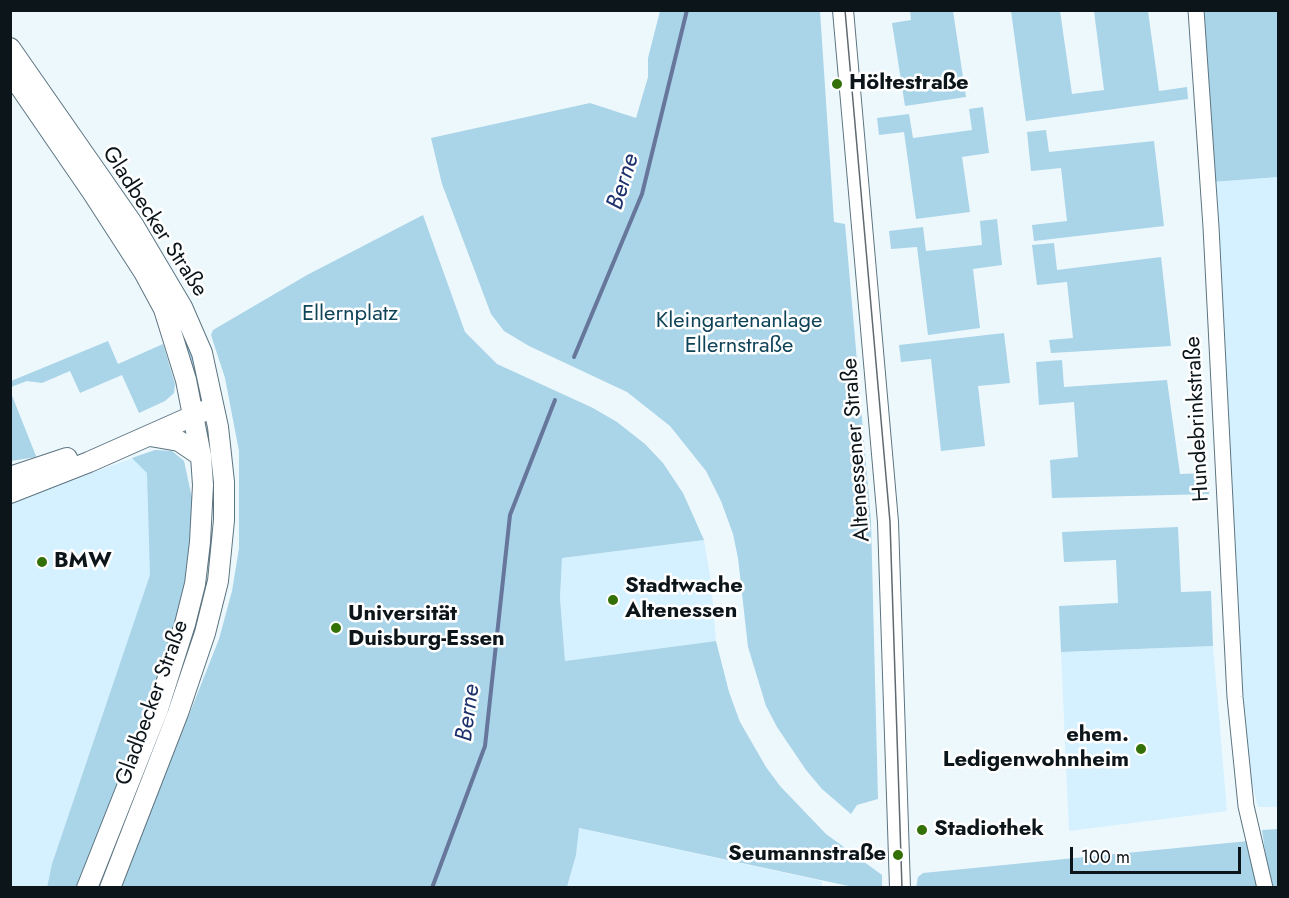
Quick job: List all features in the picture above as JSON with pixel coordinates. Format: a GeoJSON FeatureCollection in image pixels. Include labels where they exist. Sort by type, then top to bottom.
{"type":"FeatureCollection","features":[{"type":"Feature","properties":{"kind":"main road","name":"Altenessener Straße"},"geometry":{"type":"LineString","coordinates":[[843,10],[888,522],[900,888]]}},
{"type":"Feature","properties":{"kind":"main road","name":"Gladbecker Straße"},"geometry":{"type":"LineString","coordinates":[[10,48],[134,226],[171,287],[202,353],[214,406],[224,482],[224,520],[218,581],[205,633],[178,713],[110,888]]}},
{"type":"Feature","properties":{"kind":"main road","name":"Gladbecker Straße"},"geometry":{"type":"LineString","coordinates":[[10,72],[144,272],[166,315],[191,402],[201,456],[203,485],[195,584],[158,709],[87,888]]}},
{"type":"Feature","properties":{"kind":"main road"},"geometry":{"type":"LineString","coordinates":[[14,486],[68,458],[191,402],[214,406]]}},
{"type":"Feature","properties":{"kind":"main road"},"geometry":{"type":"LineString","coordinates":[[14,486],[150,436],[191,402]]}},
{"type":"Feature","properties":{"kind":"main road"},"geometry":{"type":"LineString","coordinates":[[150,436],[179,441],[201,456]]}},
{"type":"Feature","properties":{"kind":"street","name":"Hundebrinkstraße"},"geometry":{"type":"LineString","coordinates":[[1196,10],[1211,226],[1235,697],[1249,824],[1265,888]]}},
{"type":"Feature","properties":{"kind":"shaded area"},"geometry":{"type":"Polygon","coordinates":[[[1278,177],[1278,807],[1258,807],[1250,776],[1243,700],[1212,182],[1278,177]]]}},
{"type":"Feature","properties":{"kind":"shaded area"},"geometry":{"type":"Polygon","coordinates":[[[155,450],[172,451],[184,461],[193,509],[192,546],[72,887],[11,888],[11,502],[155,450]]]}},
{"type":"Feature","properties":{"kind":"shaded area"},"geometry":{"type":"Polygon","coordinates":[[[704,540],[711,582],[716,641],[565,661],[560,598],[562,558],[704,540]]]}},
{"type":"Feature","properties":{"kind":"shaded area"},"geometry":{"type":"Polygon","coordinates":[[[1213,646],[1227,811],[1069,831],[1061,652],[1213,646]]]}},
{"type":"Feature","properties":{"kind":"shaded area"},"geometry":{"type":"Polygon","coordinates":[[[578,828],[822,881],[822,887],[567,888],[576,855],[578,828]]]}},
{"type":"Feature","properties":{"kind":"green space","name":"Kleingartenanlage Ellernstraße"},"geometry":{"type":"Polygon","coordinates":[[[660,11],[820,11],[834,222],[845,224],[871,521],[878,799],[857,805],[851,814],[822,789],[806,770],[777,727],[766,706],[748,647],[733,534],[721,501],[706,471],[670,426],[627,392],[529,346],[504,331],[491,314],[442,184],[431,138],[590,103],[636,118],[648,77],[648,58],[660,11]]]}},
{"type":"Feature","properties":{"kind":"green space"},"geometry":{"type":"Polygon","coordinates":[[[910,11],[953,11],[966,97],[905,106],[892,23],[911,20],[910,11]]]}},
{"type":"Feature","properties":{"kind":"green space"},"geometry":{"type":"Polygon","coordinates":[[[1011,11],[1060,11],[1072,94],[1104,90],[1094,11],[1148,11],[1159,91],[1187,87],[1188,99],[1026,121],[1011,11]]]}},
{"type":"Feature","properties":{"kind":"green space"},"geometry":{"type":"Polygon","coordinates":[[[1199,11],[1278,11],[1278,177],[1212,182],[1199,11]]]}},
{"type":"Feature","properties":{"kind":"green space"},"geometry":{"type":"Polygon","coordinates":[[[983,107],[989,153],[962,157],[970,212],[916,219],[904,132],[879,135],[877,118],[909,114],[913,138],[972,130],[969,109],[983,107]]]}},
{"type":"Feature","properties":{"kind":"green space"},"geometry":{"type":"Polygon","coordinates":[[[1046,130],[1049,152],[1154,141],[1164,226],[1034,241],[1032,225],[1067,221],[1061,168],[1031,171],[1027,132],[1046,130]]]}},
{"type":"Feature","properties":{"kind":"green space","name":"Ellernplatz"},"geometry":{"type":"Polygon","coordinates":[[[423,215],[465,332],[497,364],[593,408],[617,422],[645,444],[663,463],[683,493],[704,540],[562,558],[560,598],[565,661],[716,641],[729,692],[740,722],[766,767],[780,786],[826,834],[882,875],[882,887],[853,887],[579,828],[576,855],[567,887],[121,887],[219,639],[232,591],[239,548],[239,451],[225,378],[211,335],[213,330],[307,275],[423,215]]]}},
{"type":"Feature","properties":{"kind":"green space"},"geometry":{"type":"Polygon","coordinates":[[[997,219],[1002,265],[973,269],[980,328],[928,335],[917,247],[891,249],[889,231],[923,227],[926,251],[982,245],[980,221],[997,219]]]}},
{"type":"Feature","properties":{"kind":"green space"},"geometry":{"type":"Polygon","coordinates":[[[1054,243],[1057,270],[1161,257],[1171,346],[1051,353],[1049,340],[1073,338],[1067,282],[1037,285],[1032,245],[1054,243]]]}},
{"type":"Feature","properties":{"kind":"green space"},"geometry":{"type":"Polygon","coordinates":[[[1004,333],[1010,383],[978,386],[985,446],[941,451],[931,359],[901,362],[899,345],[1004,333]]]}},
{"type":"Feature","properties":{"kind":"green space"},"geometry":{"type":"Polygon","coordinates":[[[189,338],[205,392],[199,402],[184,352],[185,340],[189,338]]]}},
{"type":"Feature","properties":{"kind":"green space"},"geometry":{"type":"Polygon","coordinates":[[[108,341],[118,364],[163,344],[175,384],[174,393],[165,401],[139,413],[122,375],[80,393],[70,371],[42,383],[27,381],[11,387],[11,381],[108,341]]]}},
{"type":"Feature","properties":{"kind":"green space"},"geometry":{"type":"Polygon","coordinates":[[[1062,360],[1064,387],[1167,380],[1180,474],[1208,473],[1209,494],[1052,498],[1050,460],[1078,457],[1074,402],[1039,405],[1036,362],[1062,360]]]}},
{"type":"Feature","properties":{"kind":"green space"},"geometry":{"type":"Polygon","coordinates":[[[11,393],[36,456],[36,457],[11,461],[11,393]]]}},
{"type":"Feature","properties":{"kind":"green space"},"geometry":{"type":"Polygon","coordinates":[[[155,450],[172,451],[184,461],[192,498],[192,546],[181,623],[84,887],[47,888],[52,864],[150,575],[147,473],[132,458],[155,450]]]}},
{"type":"Feature","properties":{"kind":"green space"},"geometry":{"type":"Polygon","coordinates":[[[1178,527],[1181,592],[1211,591],[1213,646],[1061,652],[1059,606],[1118,603],[1116,560],[1064,562],[1062,532],[1178,527]]]}},
{"type":"Feature","properties":{"kind":"green space"},"geometry":{"type":"Polygon","coordinates":[[[1278,829],[1278,887],[1270,887],[1262,830],[1278,829]]]}},
{"type":"Feature","properties":{"kind":"green space"},"geometry":{"type":"Polygon","coordinates":[[[1248,841],[1258,888],[916,888],[918,877],[923,873],[1248,841]]]}},
{"type":"Feature","properties":{"kind":"waterway","name":"Berne"},"geometry":{"type":"LineString","coordinates":[[574,357],[642,194],[687,10]]}},
{"type":"Feature","properties":{"kind":"waterway","name":"Berne"},"geometry":{"type":"LineString","coordinates":[[432,888],[485,746],[510,515],[555,400]]}},
{"type":"Feature","properties":{"kind":"tram line"},"geometry":{"type":"LineString","coordinates":[[845,10],[890,522],[902,888]]}},
{"type":"Feature","properties":{"kind":"place","name":"Höltestraße"},"geometry":{"type":"Point","coordinates":[837,84]}},
{"type":"Feature","properties":{"kind":"place","name":"BMW"},"geometry":{"type":"Point","coordinates":[42,562]}},
{"type":"Feature","properties":{"kind":"place","name":"Stadtwache Altenessen"},"geometry":{"type":"Point","coordinates":[613,600]}},
{"type":"Feature","properties":{"kind":"place","name":"Universität Duisburg-Essen"},"geometry":{"type":"Point","coordinates":[336,628]}},
{"type":"Feature","properties":{"kind":"place","name":"ehem. Ledigenwohnheim"},"geometry":{"type":"Point","coordinates":[1141,749]}},
{"type":"Feature","properties":{"kind":"place","name":"Stadiothek"},"geometry":{"type":"Point","coordinates":[922,830]}},
{"type":"Feature","properties":{"kind":"place","name":"Seumannstraße"},"geometry":{"type":"Point","coordinates":[898,855]}}]}
